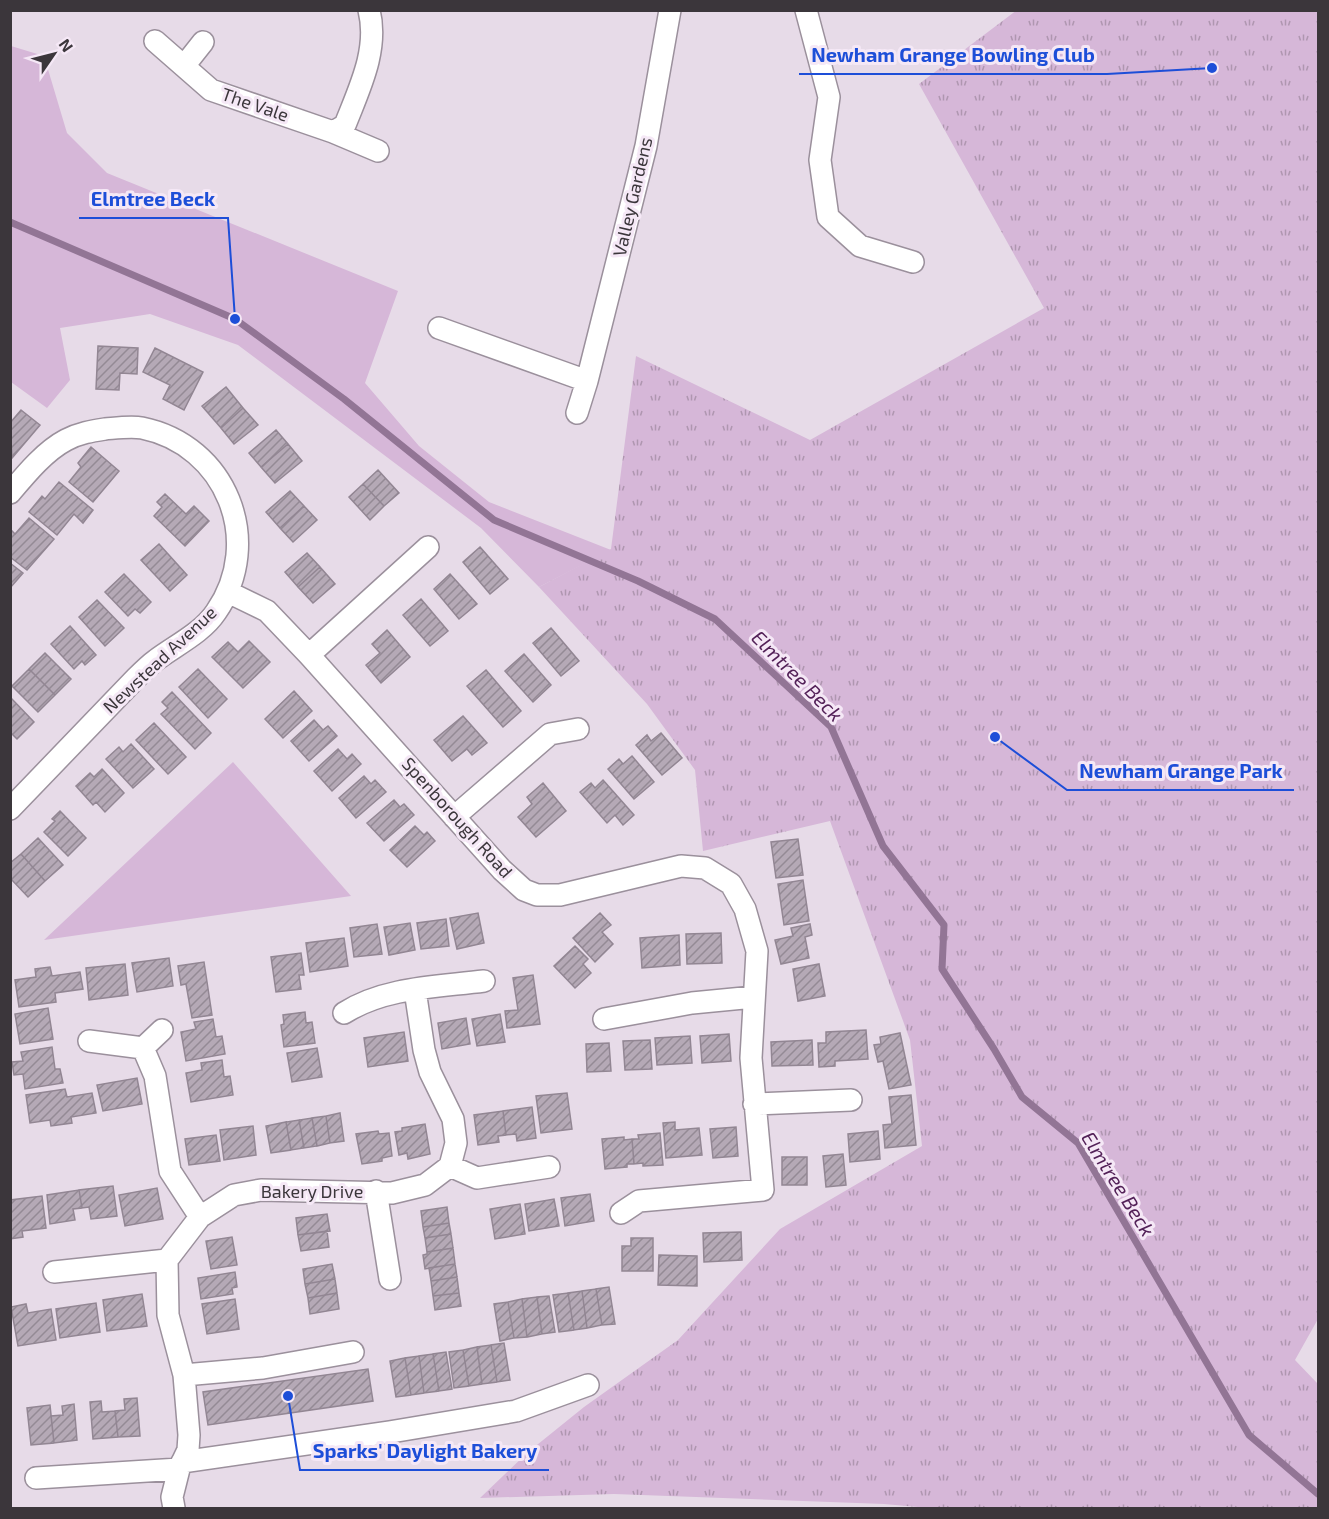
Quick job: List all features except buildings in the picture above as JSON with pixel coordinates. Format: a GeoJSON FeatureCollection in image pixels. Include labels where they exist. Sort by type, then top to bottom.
{"type":"FeatureCollection","features":[{"type":"Feature","properties":{"kind":"street"},"geometry":{"type":"LineString","coordinates":[[333,132],[345,125],[370,59],[373,24],[369,10]]}},
{"type":"Feature","properties":{"kind":"street","name":"Valley Gardens"},"geometry":{"type":"LineString","coordinates":[[577,412],[587,381],[646,146],[670,10]]}},
{"type":"Feature","properties":{"kind":"street"},"geometry":{"type":"LineString","coordinates":[[806,10],[829,97],[820,160],[828,217],[860,246],[913,262]]}},
{"type":"Feature","properties":{"kind":"street","name":"The Vale"},"geometry":{"type":"LineString","coordinates":[[155,41],[211,90],[333,132],[378,151]]}},
{"type":"Feature","properties":{"kind":"street"},"geometry":{"type":"LineString","coordinates":[[184,66],[203,42]]}},
{"type":"Feature","properties":{"kind":"street"},"geometry":{"type":"LineString","coordinates":[[439,328],[587,381]]}},
{"type":"Feature","properties":{"kind":"street","name":"Newstead Avenue"},"geometry":{"type":"LineString","coordinates":[[10,809],[136,678],[156,660],[195,633],[215,614],[228,592],[237,566],[238,533],[232,508],[220,482],[201,457],[172,438],[140,428],[113,428],[86,432],[66,440],[48,453],[12,490]]}},
{"type":"Feature","properties":{"kind":"street"},"geometry":{"type":"LineString","coordinates":[[309,655],[428,548]]}},
{"type":"Feature","properties":{"kind":"street","name":"Spenborough Road"},"geometry":{"type":"LineString","coordinates":[[228,592],[267,611],[502,870],[524,890],[537,895],[560,895],[681,866],[705,868],[731,884],[745,909],[757,951],[751,1058],[763,1190],[639,1201],[621,1213]]}},
{"type":"Feature","properties":{"kind":"street"},"geometry":{"type":"LineString","coordinates":[[454,817],[550,734],[578,729]]}},
{"type":"Feature","properties":{"kind":"street"},"geometry":{"type":"LineString","coordinates":[[344,1013],[361,1002],[382,995],[484,981]]}},
{"type":"Feature","properties":{"kind":"street"},"geometry":{"type":"LineString","coordinates":[[415,990],[430,1072],[453,1119],[456,1143],[450,1166],[477,1178],[549,1167]]}},
{"type":"Feature","properties":{"kind":"street"},"geometry":{"type":"LineString","coordinates":[[604,1019],[692,1003],[754,997]]}},
{"type":"Feature","properties":{"kind":"street"},"geometry":{"type":"LineString","coordinates":[[143,1048],[162,1030]]}},
{"type":"Feature","properties":{"kind":"street"},"geometry":{"type":"LineString","coordinates":[[89,1041],[143,1048]]}},
{"type":"Feature","properties":{"kind":"street"},"geometry":{"type":"LineString","coordinates":[[143,1048],[155,1076],[170,1171],[200,1217]]}},
{"type":"Feature","properties":{"kind":"street"},"geometry":{"type":"LineString","coordinates":[[754,1104],[852,1100]]}},
{"type":"Feature","properties":{"kind":"street","name":"Bakery Drive"},"geometry":{"type":"LineString","coordinates":[[167,1260],[200,1217],[234,1196],[261,1190],[392,1193],[425,1185],[450,1166]]}},
{"type":"Feature","properties":{"kind":"street","name":"Bakery Drive"},"geometry":{"type":"LineString","coordinates":[[376,1191],[390,1279]]}},
{"type":"Feature","properties":{"kind":"street"},"geometry":{"type":"LineString","coordinates":[[54,1272],[167,1260],[168,1315],[184,1375],[189,1435],[188,1450],[172,1497],[174,1509]]}},
{"type":"Feature","properties":{"kind":"street"},"geometry":{"type":"LineString","coordinates":[[184,1375],[263,1368],[353,1352]]}},
{"type":"Feature","properties":{"kind":"street"},"geometry":{"type":"LineString","coordinates":[[36,1478],[181,1466],[516,1411],[588,1385]]}},
{"type":"Feature","properties":{"kind":"green space"},"geometry":{"type":"Polygon","coordinates":[[[1017,10],[1318,11],[1318,1319],[1295,1360],[1318,1384],[1318,1508],[929,1508],[884,1504],[614,1494],[480,1498],[527,1453],[584,1407],[678,1340],[780,1229],[922,1146],[910,1040],[830,821],[703,851],[695,770],[647,704],[539,587],[611,549],[636,356],[810,440],[1044,308],[919,84],[1017,10]]]}},
{"type":"Feature","properties":{"kind":"green space"},"geometry":{"type":"Polygon","coordinates":[[[11,46],[44,56],[67,133],[107,173],[398,291],[365,383],[419,446],[489,502],[611,550],[539,587],[481,528],[238,345],[150,314],[60,328],[70,380],[47,408],[11,382],[11,46]]]}},
{"type":"Feature","properties":{"kind":"green space"},"geometry":{"type":"Polygon","coordinates":[[[233,762],[351,896],[44,940],[233,762]]]}},
{"type":"Feature","properties":{"kind":"waterway","name":"Elmtree Beck"},"geometry":{"type":"LineString","coordinates":[[10,222],[235,319],[344,399],[494,520],[638,581],[715,619],[831,727],[883,846],[944,925],[942,969],[1022,1097],[1078,1143],[1249,1435],[1318,1494]]}},
{"type":"Feature","properties":{"kind":"place","name":"Newham Grange Bowling Club"},"geometry":{"type":"Point","coordinates":[1212,68]}},
{"type":"Feature","properties":{"kind":"place","name":"Elmtree Beck"},"geometry":{"type":"Point","coordinates":[235,319]}},
{"type":"Feature","properties":{"kind":"place","name":"Newham Grange Park"},"geometry":{"type":"Point","coordinates":[995,737]}},
{"type":"Feature","properties":{"kind":"place","name":"Sparks' Daylight Bakery"},"geometry":{"type":"Point","coordinates":[288,1396]}}]}
